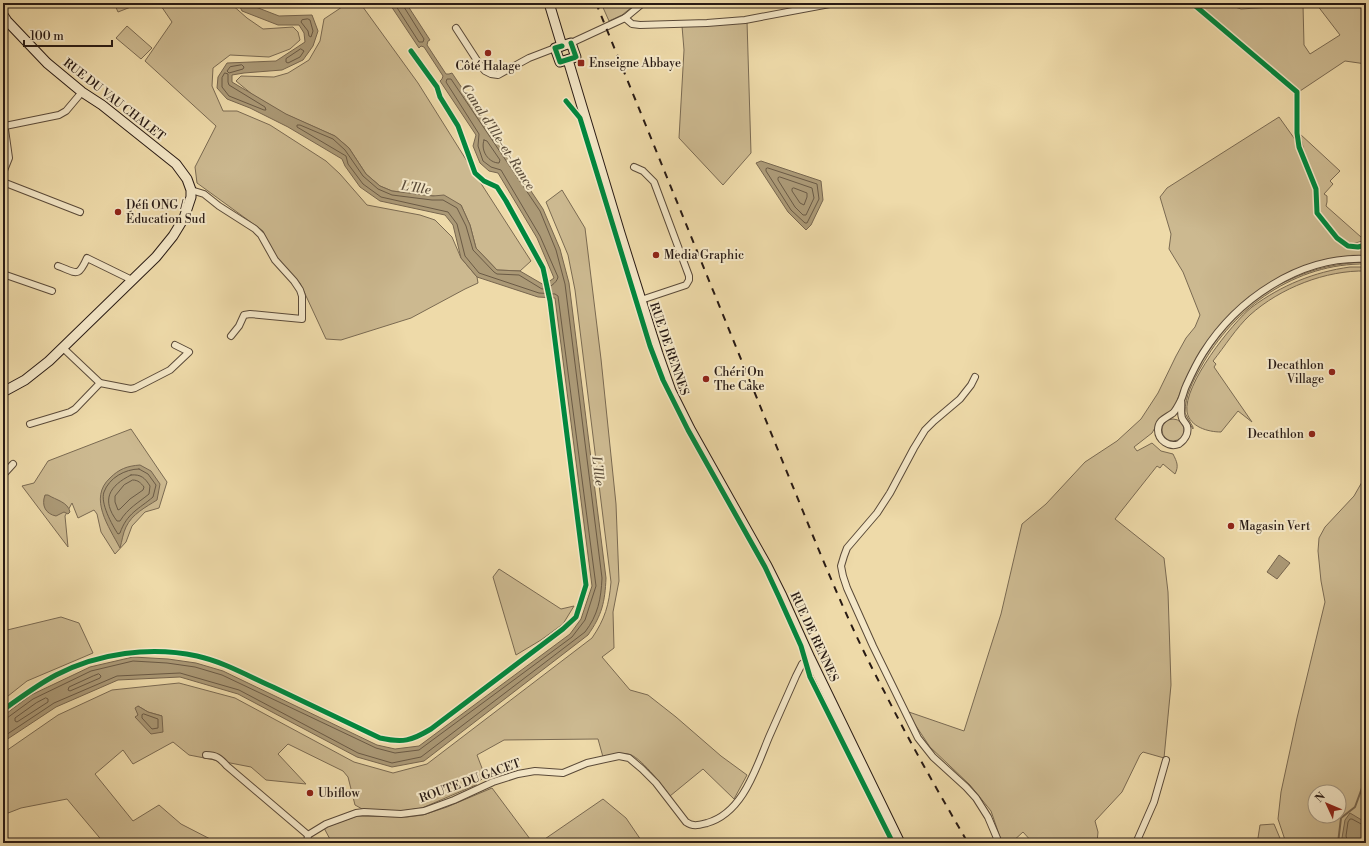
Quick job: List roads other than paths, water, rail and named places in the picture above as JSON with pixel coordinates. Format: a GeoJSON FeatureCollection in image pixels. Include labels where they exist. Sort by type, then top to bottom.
{"type":"FeatureCollection","features":[{"type":"Feature","properties":{"kind":"main road"},"geometry":{"type":"LineString","coordinates":[[549,3],[563,45],[560,62],[576,57],[563,45]]}},
{"type":"Feature","properties":{"kind":"main road","name":"RUE DU VAU CHALET"},"geometry":{"type":"LineString","coordinates":[[3,14],[6,21],[47,63],[82,92],[102,105],[170,159],[185,176],[191,190]]}},
{"type":"Feature","properties":{"kind":"main road","name":"RUE DE RENNES"},"geometry":{"type":"LineString","coordinates":[[568,60],[641,300],[671,391],[690,429],[767,566],[900,843]]}},
{"type":"Feature","properties":{"kind":"main road"},"geometry":{"type":"LineString","coordinates":[[3,392],[33,375],[63,348],[161,252],[173,236],[188,208],[191,190]]}},
{"type":"Feature","properties":{"kind":"street"},"geometry":{"type":"LineString","coordinates":[[456,28],[485,71],[498,75],[529,58],[625,18],[643,3]]}},
{"type":"Feature","properties":{"kind":"street"},"geometry":{"type":"LineString","coordinates":[[625,18],[632,24],[640,25],[707,23],[757,18],[835,3]]}},
{"type":"Feature","properties":{"kind":"street"},"geometry":{"type":"LineString","coordinates":[[1094,3],[1110,3]]}},
{"type":"Feature","properties":{"kind":"street"},"geometry":{"type":"LineString","coordinates":[[5,126],[59,115],[66,111],[82,92]]}},
{"type":"Feature","properties":{"kind":"street"},"geometry":{"type":"LineString","coordinates":[[3,115],[9,158],[4,170]]}},
{"type":"Feature","properties":{"kind":"street"},"geometry":{"type":"LineString","coordinates":[[634,167],[643,171],[654,182],[689,276],[689,280],[686,285],[641,300]]}},
{"type":"Feature","properties":{"kind":"street"},"geometry":{"type":"LineString","coordinates":[[3,182],[80,212]]}},
{"type":"Feature","properties":{"kind":"street"},"geometry":{"type":"LineString","coordinates":[[191,190],[204,194],[219,206],[255,228],[261,235],[275,260],[294,281],[302,296],[302,319],[250,314],[244,315],[239,326],[231,336]]}},
{"type":"Feature","properties":{"kind":"street"},"geometry":{"type":"LineString","coordinates":[[58,266],[75,273],[79,272],[82,270],[87,258],[132,280]]}},
{"type":"Feature","properties":{"kind":"street"},"geometry":{"type":"LineString","coordinates":[[1168,416],[1173,415],[1182,419],[1187,426],[1186,435],[1180,443],[1175,445],[1169,445],[1159,438],[1158,428],[1160,422],[1174,411],[1181,400],[1193,371],[1209,344],[1227,321],[1250,300],[1284,279],[1312,267],[1344,259],[1366,259]]}},
{"type":"Feature","properties":{"kind":"street"},"geometry":{"type":"LineString","coordinates":[[3,274],[52,291]]}},
{"type":"Feature","properties":{"kind":"street"},"geometry":{"type":"LineString","coordinates":[[63,348],[100,383],[134,388],[166,373],[180,362],[189,352],[174,345]]}},
{"type":"Feature","properties":{"kind":"street"},"geometry":{"type":"LineString","coordinates":[[975,377],[971,385],[960,399],[925,430],[890,493],[877,513],[847,548],[842,566],[845,581],[873,646],[918,738],[933,757],[966,786],[976,798],[988,817],[999,843]]}},
{"type":"Feature","properties":{"kind":"street"},"geometry":{"type":"LineString","coordinates":[[30,424],[70,412],[75,409],[100,383]]}},
{"type":"Feature","properties":{"kind":"street"},"geometry":{"type":"LineString","coordinates":[[1181,400],[1182,419]]}},
{"type":"Feature","properties":{"kind":"street"},"geometry":{"type":"LineString","coordinates":[[3,475],[13,464]]}},
{"type":"Feature","properties":{"kind":"street","name":"ROUTE DU GACET"},"geometry":{"type":"LineString","coordinates":[[308,835],[326,824],[356,813],[401,814],[424,811],[454,800],[493,782],[518,774],[535,771],[563,773],[587,763],[619,756],[629,758],[642,769],[656,783],[686,822],[690,825],[695,826],[713,822],[729,810],[744,792],[796,676],[802,664],[810,658]]}},
{"type":"Feature","properties":{"kind":"street"},"geometry":{"type":"LineString","coordinates":[[206,755],[217,756],[221,759],[226,766],[308,835],[307,843]]}},
{"type":"Feature","properties":{"kind":"street"},"geometry":{"type":"LineString","coordinates":[[1136,843],[1154,802],[1166,760]]}},
{"type":"Feature","properties":{"kind":"water"},"geometry":{"type":"Polygon","coordinates":[[[238,3],[248,3],[279,16],[312,15],[318,31],[313,46],[303,60],[282,70],[232,75],[232,82],[286,114],[335,136],[349,148],[366,174],[380,186],[392,191],[433,196],[444,195],[461,205],[470,225],[476,248],[497,270],[520,271],[544,285],[554,278],[537,238],[498,173],[489,171],[480,163],[473,146],[476,135],[440,81],[443,76],[424,47],[421,46],[419,48],[389,3],[406,3],[430,40],[428,41],[427,45],[446,74],[452,73],[543,209],[560,249],[569,283],[606,578],[605,594],[600,615],[588,635],[424,761],[392,767],[357,757],[238,694],[180,677],[118,680],[56,707],[3,742],[3,716],[31,695],[90,667],[133,657],[168,659],[196,663],[223,671],[377,745],[395,749],[419,746],[570,634],[581,619],[592,586],[555,298],[538,297],[477,277],[461,258],[453,225],[445,215],[380,201],[360,187],[345,166],[342,159],[288,127],[250,108],[227,99],[217,88],[218,77],[227,63],[276,61],[305,42],[304,33],[299,25],[278,25],[242,11],[238,3]]]}},
{"type":"Feature","properties":{"kind":"water"},"geometry":{"type":"Polygon","coordinates":[[[761,161],[821,181],[823,200],[811,225],[806,230],[788,212],[756,163],[761,161]]]}},
{"type":"Feature","properties":{"kind":"water"},"geometry":{"type":"Polygon","coordinates":[[[140,465],[151,471],[160,484],[157,500],[132,518],[124,532],[120,548],[106,522],[101,503],[101,494],[104,486],[117,472],[127,467],[140,465]]]}},
{"type":"Feature","properties":{"kind":"water"},"geometry":{"type":"Polygon","coordinates":[[[45,495],[48,495],[67,506],[70,512],[68,514],[64,512],[56,516],[52,515],[45,509],[45,495]]]}},
{"type":"Feature","properties":{"kind":"water"},"geometry":{"type":"Polygon","coordinates":[[[1279,555],[1290,563],[1277,579],[1267,572],[1279,555]]]}},
{"type":"Feature","properties":{"kind":"water"},"geometry":{"type":"Polygon","coordinates":[[[138,706],[148,712],[162,716],[163,732],[151,734],[135,717],[138,715],[135,708],[138,706]]]}},
{"type":"Feature","properties":{"kind":"water"},"geometry":{"type":"Polygon","coordinates":[[[1350,813],[1365,822],[1366,836],[1364,843],[1346,843],[1342,838],[1344,824],[1347,824],[1347,817],[1350,813]]]}},
{"type":"Feature","properties":{"kind":"waterway"},"geometry":{"type":"LineString","coordinates":[[1338,843],[1341,818],[1355,807],[1366,777]]}},
{"type":"Feature","properties":{"kind":"railway"},"geometry":{"type":"LineString","coordinates":[[596,3],[813,536],[847,615],[904,730],[968,843]]}},
{"type":"Feature","properties":{"kind":"place","name":"Côté Halage"},"geometry":{"type":"Point","coordinates":[488,53]}},
{"type":"Feature","properties":{"kind":"place","name":"Enseigne Abbaye"},"geometry":{"type":"Point","coordinates":[581,63]}},
{"type":"Feature","properties":{"kind":"place","name":"Défi ONG / Éducation Sud"},"geometry":{"type":"Point","coordinates":[118,212]}},
{"type":"Feature","properties":{"kind":"place","name":"Media Graphic"},"geometry":{"type":"Point","coordinates":[656,255]}},
{"type":"Feature","properties":{"kind":"place","name":"Decathlon Village"},"geometry":{"type":"Point","coordinates":[1332,372]}},
{"type":"Feature","properties":{"kind":"place","name":"Chéri On The Cake"},"geometry":{"type":"Point","coordinates":[706,379]}},
{"type":"Feature","properties":{"kind":"place","name":"Decathlon"},"geometry":{"type":"Point","coordinates":[1312,434]}},
{"type":"Feature","properties":{"kind":"place","name":"Magasin Vert"},"geometry":{"type":"Point","coordinates":[1231,526]}},
{"type":"Feature","properties":{"kind":"place","name":"Ubiflow"},"geometry":{"type":"Point","coordinates":[310,793]}},
{"type":"Feature","properties":{"kind":"water label","name":"Canal d'Ille-et-Rance"},"geometry":{"type":"Point","coordinates":[498,137]}},
{"type":"Feature","properties":{"kind":"water label","name":"L'Ille"},"geometry":{"type":"Point","coordinates":[416,188]}},
{"type":"Feature","properties":{"kind":"water label","name":"L'Ille"},"geometry":{"type":"Point","coordinates":[598,471]}}]}
